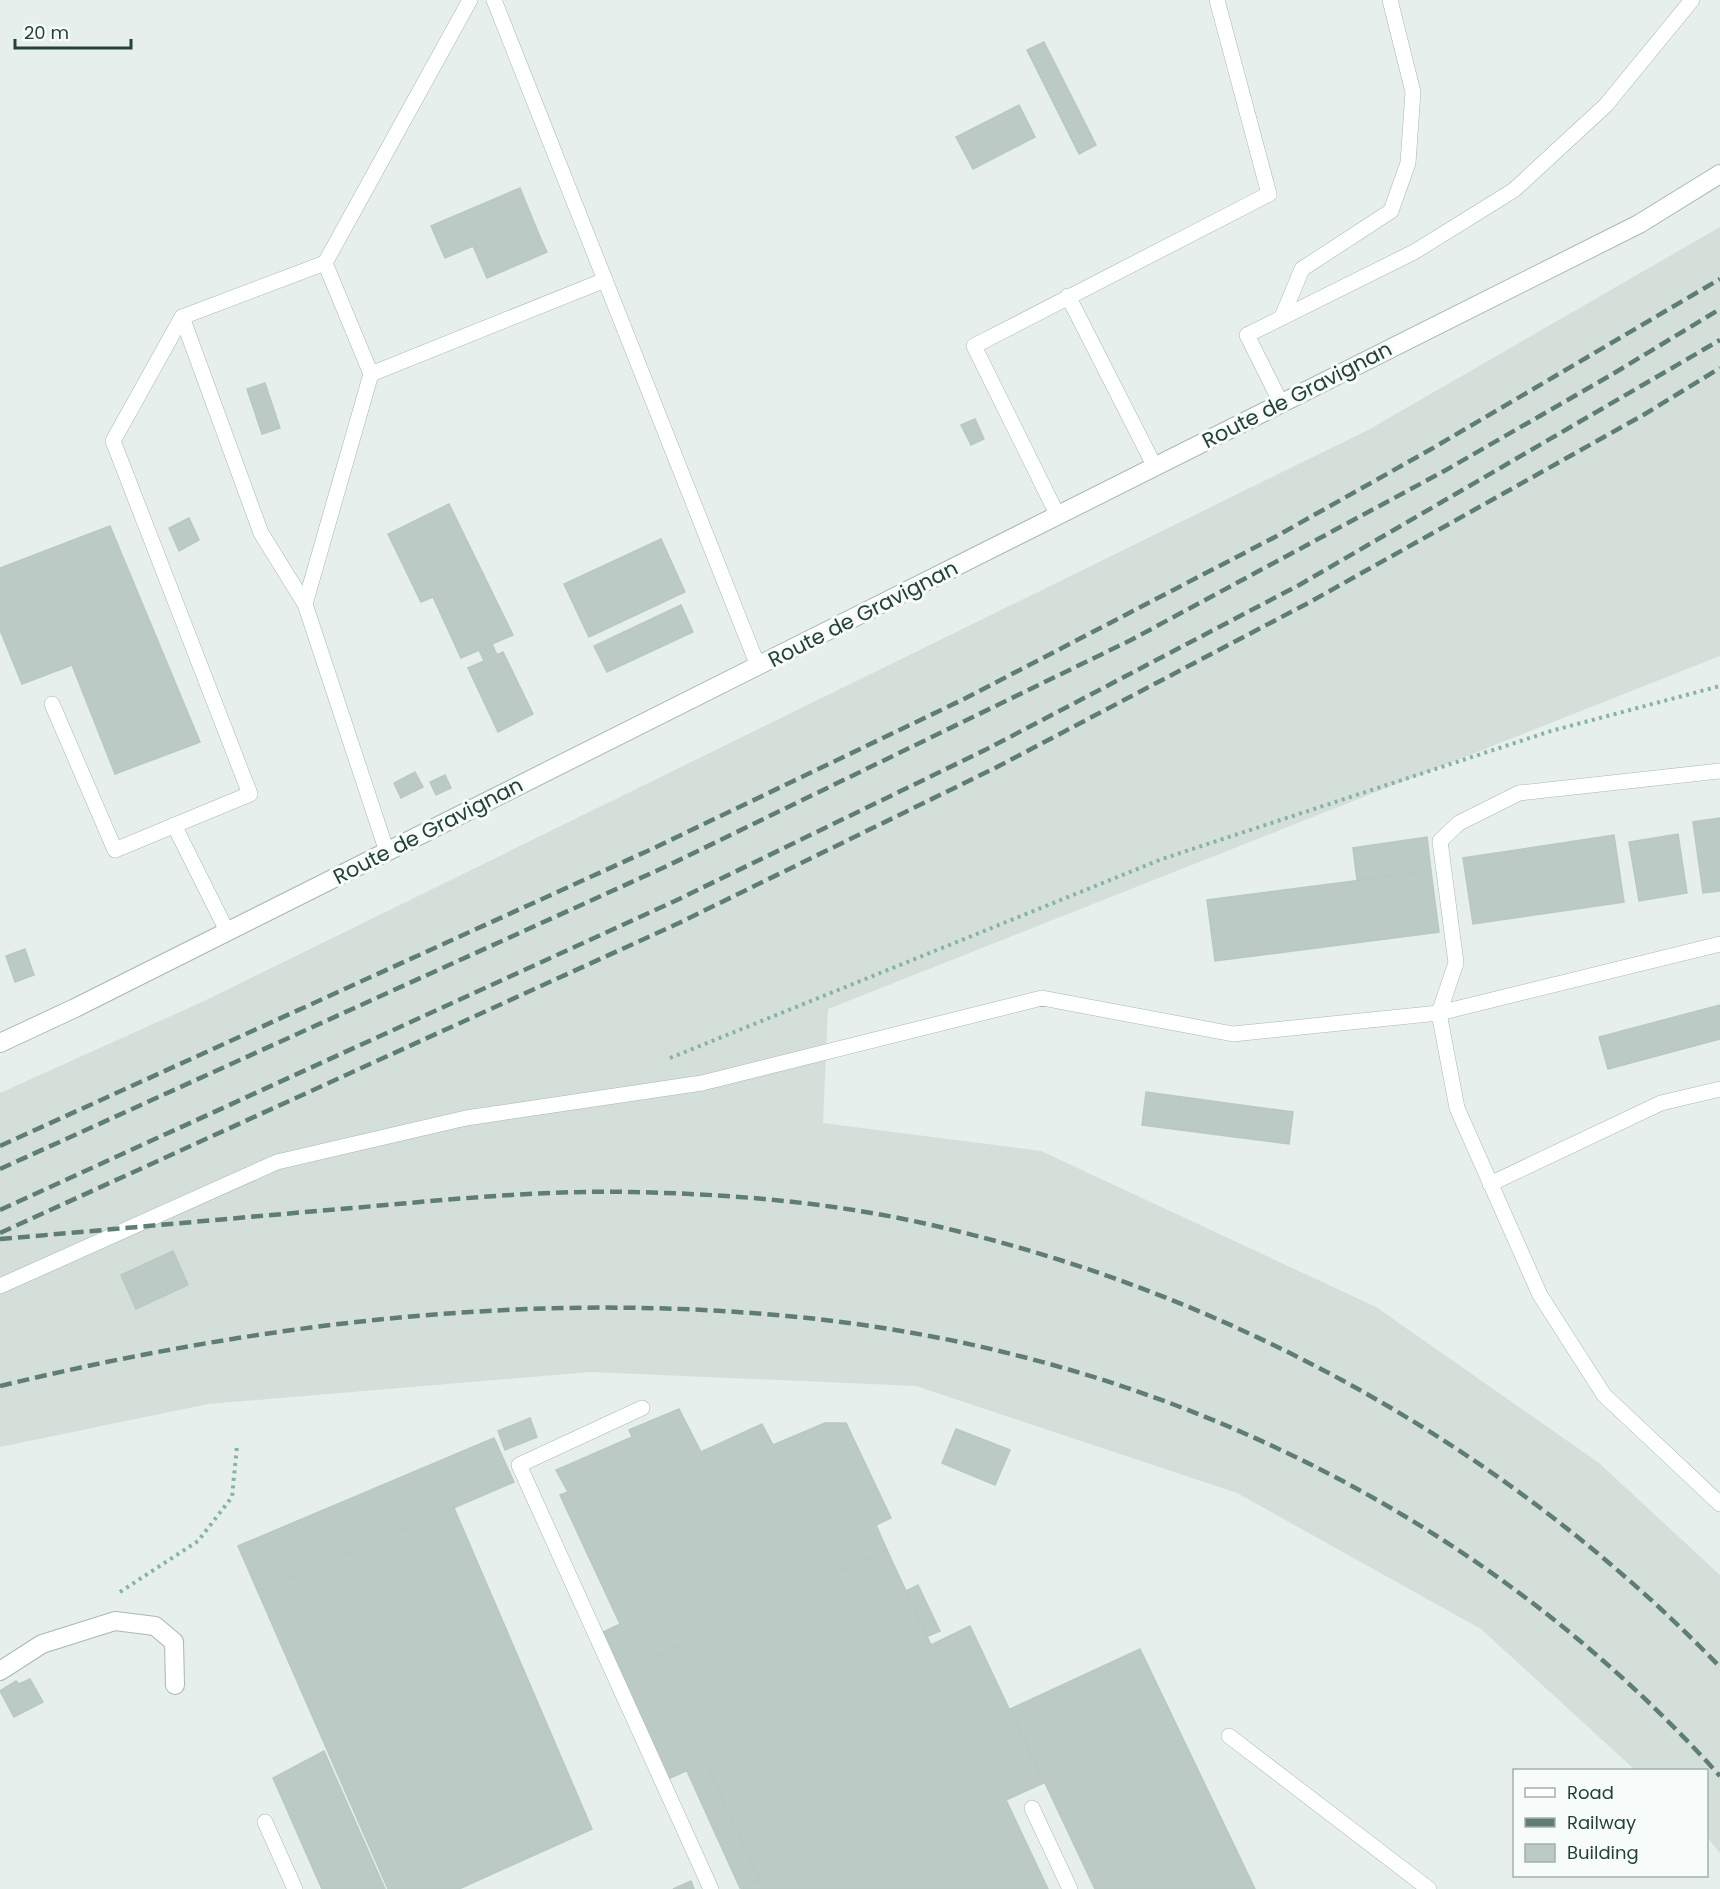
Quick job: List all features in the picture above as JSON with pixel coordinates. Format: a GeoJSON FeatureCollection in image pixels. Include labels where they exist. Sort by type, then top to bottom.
{"type":"FeatureCollection","features":[{"type":"Feature","properties":{"kind":"street","name":"Route de Gravignan"},"geometry":{"type":"LineString","coordinates":[[0,1043],[387,852],[1639,224],[1720,174]]}},
{"type":"Feature","properties":{"kind":"street"},"geometry":{"type":"LineString","coordinates":[[0,1671],[42,1644],[115,1621],[155,1626],[174,1642],[175,1685]]}},
{"type":"Feature","properties":{"kind":"lane"},"geometry":{"type":"LineString","coordinates":[[52,704],[114,850],[250,794],[113,441],[182,317],[325,263],[470,0]]}},
{"type":"Feature","properties":{"kind":"lane"},"geometry":{"type":"LineString","coordinates":[[494,0],[758,666]]}},
{"type":"Feature","properties":{"kind":"lane"},"geometry":{"type":"LineString","coordinates":[[1058,516],[974,346],[1269,194],[1217,0]]}},
{"type":"Feature","properties":{"kind":"lane"},"geometry":{"type":"LineString","coordinates":[[1282,317],[1302,269],[1391,211],[1408,163],[1413,92],[1390,0]]}},
{"type":"Feature","properties":{"kind":"lane"},"geometry":{"type":"LineString","coordinates":[[1281,403],[1247,335],[1413,252],[1514,190],[1606,105],[1692,0]]}},
{"type":"Feature","properties":{"kind":"lane"},"geometry":{"type":"LineString","coordinates":[[305,604],[371,374],[325,263]]}},
{"type":"Feature","properties":{"kind":"lane"},"geometry":{"type":"LineString","coordinates":[[371,374],[605,280]]}},
{"type":"Feature","properties":{"kind":"lane"},"geometry":{"type":"LineString","coordinates":[[1068,296],[1155,467]]}},
{"type":"Feature","properties":{"kind":"lane"},"geometry":{"type":"LineString","coordinates":[[182,317],[261,533],[305,604],[387,852]]}},
{"type":"Feature","properties":{"kind":"lane"},"geometry":{"type":"LineString","coordinates":[[1720,771],[1519,793],[1459,823],[1440,841],[1456,963],[1439,1012],[1457,1108],[1540,1295],[1604,1395],[1720,1504]]}},
{"type":"Feature","properties":{"kind":"lane"},"geometry":{"type":"LineString","coordinates":[[174,825],[228,931]]}},
{"type":"Feature","properties":{"kind":"lane"},"geometry":{"type":"LineString","coordinates":[[0,1286],[277,1162],[466,1118],[702,1083],[1042,998],[1233,1034],[1439,1012],[1720,944]]}},
{"type":"Feature","properties":{"kind":"lane"},"geometry":{"type":"LineString","coordinates":[[1490,1184],[1661,1103],[1720,1089]]}},
{"type":"Feature","properties":{"kind":"lane"},"geometry":{"type":"LineString","coordinates":[[642,1408],[519,1465],[711,1889]]}},
{"type":"Feature","properties":{"kind":"lane"},"geometry":{"type":"LineString","coordinates":[[1229,1736],[1429,1889]]}},
{"type":"Feature","properties":{"kind":"lane"},"geometry":{"type":"LineString","coordinates":[[1032,1808],[1070,1889]]}},
{"type":"Feature","properties":{"kind":"lane"},"geometry":{"type":"LineString","coordinates":[[265,1822],[295,1889]]}},
{"type":"Feature","properties":{"kind":"path"},"geometry":{"type":"LineString","coordinates":[[668,1059],[1162,859],[1551,731],[1720,686]]}},
{"type":"Feature","properties":{"kind":"path"},"geometry":{"type":"LineString","coordinates":[[120,1592],[198,1541],[232,1497],[237,1446]]}},
{"type":"Feature","properties":{"kind":"shaded area"},"geometry":{"type":"Polygon","coordinates":[[[1720,227],[1720,656],[828,1009],[823,1123],[1041,1151],[1376,1307],[1599,1463],[1720,1575],[1720,1853],[1708,1838],[1708,1769],[1634,1769],[1481,1629],[1237,1493],[916,1386],[591,1372],[208,1404],[0,1447],[0,1093],[204,1001],[1368,430],[1720,227]]]}},
{"type":"Feature","properties":{"kind":"building"},"geometry":{"type":"Polygon","coordinates":[[[1044,42],[1096,145],[1079,154],[1027,50],[1044,42]]]}},
{"type":"Feature","properties":{"kind":"building"},"geometry":{"type":"Polygon","coordinates":[[[1019,105],[1035,137],[973,169],[956,137],[1019,105]]]}},
{"type":"Feature","properties":{"kind":"building"},"geometry":{"type":"Polygon","coordinates":[[[520,188],[540,237],[524,243],[531,259],[487,278],[473,246],[445,258],[431,226],[520,188]]]}},
{"type":"Feature","properties":{"kind":"building"},"geometry":{"type":"Polygon","coordinates":[[[540,237],[547,252],[531,259],[524,243],[540,237]]]}},
{"type":"Feature","properties":{"kind":"building"},"geometry":{"type":"Polygon","coordinates":[[[265,383],[280,428],[262,434],[247,389],[265,383]]]}},
{"type":"Feature","properties":{"kind":"building"},"geometry":{"type":"Polygon","coordinates":[[[975,419],[984,439],[971,445],[961,425],[975,419]]]}},
{"type":"Feature","properties":{"kind":"building"},"geometry":{"type":"Polygon","coordinates":[[[449,504],[513,635],[492,644],[497,655],[503,652],[533,714],[498,732],[468,668],[484,661],[479,650],[461,658],[433,597],[421,602],[388,534],[449,504]]]}},
{"type":"Feature","properties":{"kind":"building"},"geometry":{"type":"Polygon","coordinates":[[[189,518],[199,540],[179,551],[169,528],[189,518]]]}},
{"type":"Feature","properties":{"kind":"building"},"geometry":{"type":"Polygon","coordinates":[[[110,526],[200,742],[115,774],[72,665],[22,684],[0,630],[0,568],[110,526]]]}},
{"type":"Feature","properties":{"kind":"building"},"geometry":{"type":"Polygon","coordinates":[[[661,539],[685,592],[589,637],[564,584],[661,539]]]}},
{"type":"Feature","properties":{"kind":"building"},"geometry":{"type":"Polygon","coordinates":[[[681,605],[693,632],[607,672],[594,646],[681,605]]]}},
{"type":"Feature","properties":{"kind":"building"},"geometry":{"type":"Polygon","coordinates":[[[415,772],[423,787],[401,798],[394,783],[415,772]]]}},
{"type":"Feature","properties":{"kind":"building"},"geometry":{"type":"Polygon","coordinates":[[[445,775],[451,788],[436,795],[430,782],[445,775]]]}},
{"type":"Feature","properties":{"kind":"building"},"geometry":{"type":"Polygon","coordinates":[[[1720,818],[1720,891],[1703,893],[1693,822],[1720,818]]]}},
{"type":"Feature","properties":{"kind":"building"},"geometry":{"type":"Polygon","coordinates":[[[1678,834],[1687,893],[1639,901],[1629,842],[1678,834]]]}},
{"type":"Feature","properties":{"kind":"building"},"geometry":{"type":"Polygon","coordinates":[[[1614,835],[1624,902],[1473,924],[1463,858],[1614,835]]]}},
{"type":"Feature","properties":{"kind":"building"},"geometry":{"type":"Polygon","coordinates":[[[1427,837],[1431,871],[1357,880],[1353,848],[1427,837]]]}},
{"type":"Feature","properties":{"kind":"building"},"geometry":{"type":"Polygon","coordinates":[[[1431,871],[1439,932],[1215,961],[1207,900],[1431,871]]]}},
{"type":"Feature","properties":{"kind":"building"},"geometry":{"type":"Polygon","coordinates":[[[25,949],[34,975],[15,982],[6,956],[25,949]]]}},
{"type":"Feature","properties":{"kind":"building"},"geometry":{"type":"Polygon","coordinates":[[[1720,1005],[1720,1039],[1608,1069],[1599,1037],[1720,1005]]]}},
{"type":"Feature","properties":{"kind":"building"},"geometry":{"type":"Polygon","coordinates":[[[1146,1092],[1293,1112],[1289,1144],[1142,1125],[1146,1092]]]}},
{"type":"Feature","properties":{"kind":"building"},"geometry":{"type":"Polygon","coordinates":[[[173,1251],[188,1285],[136,1309],[121,1275],[173,1251]]]}},
{"type":"Feature","properties":{"kind":"building"},"geometry":{"type":"Polygon","coordinates":[[[679,1409],[701,1452],[762,1424],[773,1445],[825,1423],[846,1423],[891,1518],[876,1525],[887,1550],[619,1673],[601,1633],[620,1624],[560,1495],[568,1492],[556,1470],[632,1437],[629,1430],[679,1409]]]}},
{"type":"Feature","properties":{"kind":"building"},"geometry":{"type":"Polygon","coordinates":[[[530,1418],[537,1437],[505,1450],[498,1431],[530,1418]]]}},
{"type":"Feature","properties":{"kind":"building"},"geometry":{"type":"Polygon","coordinates":[[[956,1429],[1010,1450],[995,1485],[942,1463],[956,1429]]]}},
{"type":"Feature","properties":{"kind":"building"},"geometry":{"type":"Polygon","coordinates":[[[494,1438],[514,1482],[258,1592],[238,1546],[494,1438]]]}},
{"type":"Feature","properties":{"kind":"building"},"geometry":{"type":"Polygon","coordinates":[[[454,1508],[592,1829],[459,1889],[388,1889],[258,1592],[454,1508]]]}},
{"type":"Feature","properties":{"kind":"building"},"geometry":{"type":"Polygon","coordinates":[[[887,1550],[931,1645],[970,1626],[1044,1783],[1006,1800],[1048,1889],[741,1889],[759,1880],[706,1762],[668,1779],[619,1673],[887,1550]]]}},
{"type":"Feature","properties":{"kind":"building"},"geometry":{"type":"Polygon","coordinates":[[[918,1585],[940,1631],[928,1636],[906,1591],[918,1585]]]}},
{"type":"Feature","properties":{"kind":"building"},"geometry":{"type":"Polygon","coordinates":[[[1140,1649],[1255,1889],[1095,1889],[1010,1709],[1140,1649]]]}},
{"type":"Feature","properties":{"kind":"building"},"geometry":{"type":"Polygon","coordinates":[[[30,1679],[43,1702],[14,1717],[0,1691],[16,1681],[19,1684],[30,1679]]]}},
{"type":"Feature","properties":{"kind":"building"},"geometry":{"type":"Polygon","coordinates":[[[324,1751],[385,1889],[322,1889],[273,1778],[324,1751]]]}},
{"type":"Feature","properties":{"kind":"building"},"geometry":{"type":"Polygon","coordinates":[[[706,1762],[759,1880],[740,1888],[687,1771],[706,1762]]]}},
{"type":"Feature","properties":{"kind":"building"},"geometry":{"type":"Polygon","coordinates":[[[691,1881],[694,1889],[673,1889],[691,1881]]]}},
{"type":"Feature","properties":{"kind":"railway"},"geometry":{"type":"LineString","coordinates":[[0,1146],[654,848],[964,699],[1275,537],[1433,448],[1720,279]]}},
{"type":"Feature","properties":{"kind":"railway"},"geometry":{"type":"LineString","coordinates":[[0,1169],[667,866],[1131,640],[1446,470],[1720,309]]}},
{"type":"Feature","properties":{"kind":"railway"},"geometry":{"type":"LineString","coordinates":[[0,1210],[675,901],[987,749],[1301,584],[1720,340]]}},
{"type":"Feature","properties":{"kind":"railway"},"geometry":{"type":"LineString","coordinates":[[0,1233],[679,923],[997,767],[1310,602],[1645,414],[1720,368]]}},
{"type":"Feature","properties":{"kind":"railway"},"geometry":{"type":"LineString","coordinates":[[0,1239],[457,1199],[596,1192],[780,1200],[854,1210],[927,1224],[1038,1253],[1147,1290],[1253,1335],[1356,1388],[1454,1447],[1548,1514],[1637,1587],[1720,1667]]}},
{"type":"Feature","properties":{"kind":"railway"},"geometry":{"type":"LineString","coordinates":[[0,1386],[194,1345],[391,1318],[490,1311],[589,1308],[688,1309],[787,1316],[920,1334],[1050,1364],[1176,1405],[1297,1458],[1413,1521],[1523,1596],[1625,1681],[1720,1776]]}}]}
